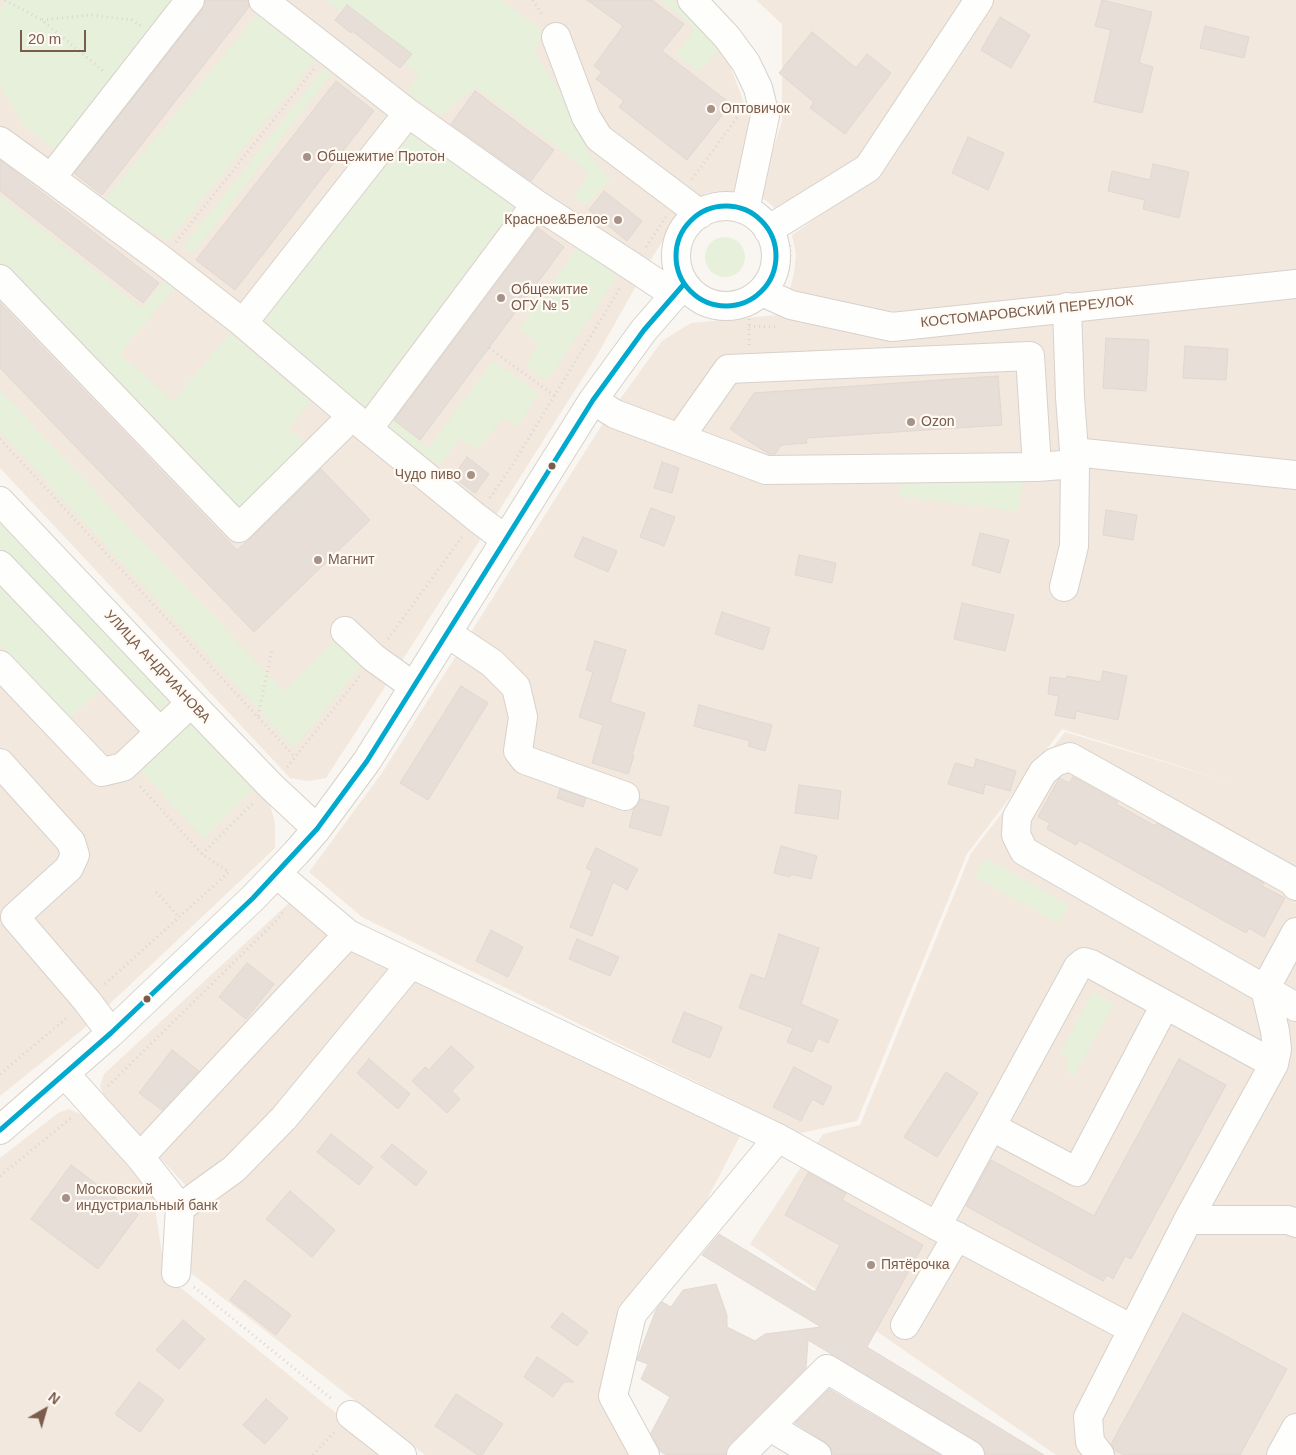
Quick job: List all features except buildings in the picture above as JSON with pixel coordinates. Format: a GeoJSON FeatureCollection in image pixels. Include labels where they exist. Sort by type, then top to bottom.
{"type":"FeatureCollection","features":[{"type":"Feature","properties":{"kind":"street"},"geometry":{"type":"LineString","coordinates":[[50,178],[190,0]]}},
{"type":"Feature","properties":{"kind":"street"},"geometry":{"type":"LineString","coordinates":[[263,0],[408,113],[536,204],[633,267],[679,290],[694,295],[707,303],[721,306],[736,305],[769,295],[771,278],[776,262],[775,226]]}},
{"type":"Feature","properties":{"kind":"street"},"geometry":{"type":"LineString","coordinates":[[692,0],[728,37],[746,62],[758,88],[765,116],[745,210]]}},
{"type":"Feature","properties":{"kind":"street"},"geometry":{"type":"LineString","coordinates":[[775,226],[868,168],[979,0]]}},
{"type":"Feature","properties":{"kind":"street"},"geometry":{"type":"LineString","coordinates":[[556,37],[586,117],[599,138],[700,214]]}},
{"type":"Feature","properties":{"kind":"street"},"geometry":{"type":"LineString","coordinates":[[243,323],[408,113]]}},
{"type":"Feature","properties":{"kind":"street"},"geometry":{"type":"LineString","coordinates":[[0,141],[162,260],[243,323],[360,423],[505,539]]}},
{"type":"Feature","properties":{"kind":"street"},"geometry":{"type":"LineString","coordinates":[[0,279],[239,528],[360,423],[536,204]]}},
{"type":"Feature","properties":{"kind":"street"},"geometry":{"type":"LineString","coordinates":[[4,1118],[65,1074],[111,1033],[253,898],[317,829],[367,761],[593,400],[644,330],[679,290],[676,250],[681,234],[691,220],[706,210],[732,206],[745,210],[775,226]]}},
{"type":"Feature","properties":{"kind":"street","name":"КОСТОМАРОВСКИЙ ПЕРЕУЛОК"},"geometry":{"type":"LineString","coordinates":[[769,295],[791,304],[892,327],[1296,284]]}},
{"type":"Feature","properties":{"kind":"street"},"geometry":{"type":"LineString","coordinates":[[1064,588],[1074,546],[1074,458],[1067,307]]}},
{"type":"Feature","properties":{"kind":"street"},"geometry":{"type":"LineString","coordinates":[[680,438],[728,369],[1030,356],[1037,467]]}},
{"type":"Feature","properties":{"kind":"street"},"geometry":{"type":"LineString","coordinates":[[593,400],[616,414],[766,470],[1037,467],[1074,458],[1296,475]]}},
{"type":"Feature","properties":{"kind":"street","name":"УЛИЦА АНДРИАНОВА"},"geometry":{"type":"LineString","coordinates":[[0,501],[191,704],[271,786],[317,829]]}},
{"type":"Feature","properties":{"kind":"street"},"geometry":{"type":"LineString","coordinates":[[0,565],[160,732]]}},
{"type":"Feature","properties":{"kind":"street"},"geometry":{"type":"LineString","coordinates":[[345,631],[374,658],[413,686]]}},
{"type":"Feature","properties":{"kind":"street"},"geometry":{"type":"LineString","coordinates":[[447,633],[492,662],[516,687],[523,717],[518,751],[525,760],[625,796]]}},
{"type":"Feature","properties":{"kind":"street"},"geometry":{"type":"LineString","coordinates":[[0,665],[102,772],[123,767],[191,704]]}},
{"type":"Feature","properties":{"kind":"street"},"geometry":{"type":"LineString","coordinates":[[1296,886],[1292,880],[1070,757],[1055,762],[1043,772],[1017,817],[1016,836],[1024,851],[1296,1007]]}},
{"type":"Feature","properties":{"kind":"street"},"geometry":{"type":"LineString","coordinates":[[0,763],[71,842],[75,855],[69,868],[15,917],[87,1001],[111,1033]]}},
{"type":"Feature","properties":{"kind":"street"},"geometry":{"type":"LineString","coordinates":[[277,874],[348,934],[778,1138],[947,1231],[1132,1329]]}},
{"type":"Feature","properties":{"kind":"street"},"geometry":{"type":"LineString","coordinates":[[1100,1455],[1090,1442],[1088,1417],[1188,1220],[1274,1064],[1277,1049],[1275,1031],[1264,989],[1296,932]]}},
{"type":"Feature","properties":{"kind":"street"},"geometry":{"type":"LineString","coordinates":[[140,1157],[348,934]]}},
{"type":"Feature","properties":{"kind":"street"},"geometry":{"type":"LineString","coordinates":[[905,1325],[992,1127],[1078,968],[1084,962],[1091,964],[1274,1064]]}},
{"type":"Feature","properties":{"kind":"street"},"geometry":{"type":"LineString","coordinates":[[180,1208],[234,1169],[284,1118],[411,964]]}},
{"type":"Feature","properties":{"kind":"street"},"geometry":{"type":"LineString","coordinates":[[992,1127],[1077,1172],[1165,1005]]}},
{"type":"Feature","properties":{"kind":"street"},"geometry":{"type":"LineString","coordinates":[[65,1074],[140,1157],[180,1208],[176,1273]]}},
{"type":"Feature","properties":{"kind":"street"},"geometry":{"type":"LineString","coordinates":[[645,1455],[613,1396],[632,1314],[778,1138]]}},
{"type":"Feature","properties":{"kind":"street"},"geometry":{"type":"LineString","coordinates":[[1188,1220],[1288,1220],[1296,1222]]}},
{"type":"Feature","properties":{"kind":"street"},"geometry":{"type":"LineString","coordinates":[[742,1455],[828,1369],[970,1455]]}},
{"type":"Feature","properties":{"kind":"street"},"geometry":{"type":"LineString","coordinates":[[351,1415],[402,1455]]}},
{"type":"Feature","properties":{"kind":"street"},"geometry":{"type":"LineString","coordinates":[[770,1427],[817,1455]]}},
{"type":"Feature","properties":{"kind":"street"},"geometry":{"type":"LineString","coordinates":[[1281,1455],[1296,1428]]}},
{"type":"Feature","properties":{"kind":"path"},"geometry":{"type":"LineString","coordinates":[[6,1],[12,0]]}},
{"type":"Feature","properties":{"kind":"path"},"geometry":{"type":"LineString","coordinates":[[6,1],[42,20],[122,87]]}},
{"type":"Feature","properties":{"kind":"path"},"geometry":{"type":"LineString","coordinates":[[42,20],[91,15],[132,20],[159,40]]}},
{"type":"Feature","properties":{"kind":"path"},"geometry":{"type":"LineString","coordinates":[[162,260],[328,51]]}},
{"type":"Feature","properties":{"kind":"path"},"geometry":{"type":"LineString","coordinates":[[477,518],[511,467],[633,267],[678,198],[758,88]]}},
{"type":"Feature","properties":{"kind":"path"},"geometry":{"type":"LineString","coordinates":[[749,368],[749,315],[763,310],[769,295],[786,282],[790,262],[788,234],[775,226]]}},
{"type":"Feature","properties":{"kind":"path"},"geometry":{"type":"LineString","coordinates":[[489,348],[554,396]]}},
{"type":"Feature","properties":{"kind":"path"},"geometry":{"type":"LineString","coordinates":[[0,439],[296,757]]}},
{"type":"Feature","properties":{"kind":"path"},"geometry":{"type":"LineString","coordinates":[[258,716],[272,649]]}},
{"type":"Feature","properties":{"kind":"path"},"geometry":{"type":"LineString","coordinates":[[0,1074],[87,1001],[229,872],[202,854],[123,767]]}},
{"type":"Feature","properties":{"kind":"path"},"geometry":{"type":"LineString","coordinates":[[202,854],[271,786]]}},
{"type":"Feature","properties":{"kind":"path"},"geometry":{"type":"LineString","coordinates":[[156,892],[179,917]]}},
{"type":"Feature","properties":{"kind":"path"},"geometry":{"type":"LineString","coordinates":[[176,1273],[351,1415],[313,1455]]}},
{"type":"Feature","properties":{"kind":"shaded area"},"geometry":{"type":"Polygon","coordinates":[[[0,0],[678,0],[723,46],[750,120],[736,191],[706,193],[677,218],[653,256],[596,357],[326,778],[308,781],[290,778],[0,468],[0,0]]]}},
{"type":"Feature","properties":{"kind":"shaded area"},"geometry":{"type":"Polygon","coordinates":[[[756,0],[966,0],[861,160],[778,211],[758,196],[782,121],[782,24],[756,0]]]}},
{"type":"Feature","properties":{"kind":"shaded area"},"geometry":{"type":"Polygon","coordinates":[[[992,0],[1296,0],[1296,275],[894,316],[790,289],[796,254],[792,235],[870,180],[992,0]]]}},
{"type":"Feature","properties":{"kind":"shaded area"},"geometry":{"type":"Polygon","coordinates":[[[1296,293],[1296,1455],[1056,1455],[750,1244],[823,1134],[860,1125],[971,853],[1065,732],[1236,784],[1062,729],[967,854],[857,1121],[800,1133],[362,917],[309,872],[382,773],[605,420],[662,341],[691,323],[778,315],[890,337],[1296,293]]]}},
{"type":"Feature","properties":{"kind":"shaded area"},"geometry":{"type":"Polygon","coordinates":[[[0,518],[267,794],[275,823],[275,848],[81,1031],[0,1096],[0,518]]]}},
{"type":"Feature","properties":{"kind":"shaded area"},"geometry":{"type":"Polygon","coordinates":[[[291,901],[352,945],[740,1136],[704,1205],[621,1315],[631,1455],[425,1455],[191,1273],[190,1229],[185,1185],[105,1098],[100,1086],[104,1074],[291,901]]]}},
{"type":"Feature","properties":{"kind":"shaded area"},"geometry":{"type":"Polygon","coordinates":[[[69,1109],[85,1116],[153,1194],[165,1275],[388,1455],[0,1455],[0,1158],[58,1113],[69,1109]]]}},
{"type":"Feature","properties":{"kind":"green space"},"geometry":{"type":"Polygon","coordinates":[[[8,0],[179,0],[59,153],[24,126],[0,85],[0,8],[8,0]]]}},
{"type":"Feature","properties":{"kind":"green space"},"geometry":{"type":"Polygon","coordinates":[[[325,0],[501,0],[544,32],[534,51],[571,109],[587,151],[611,180],[586,205],[573,196],[589,174],[561,150],[475,87],[441,116],[407,92],[419,74],[325,0]]]}},
{"type":"Feature","properties":{"kind":"green space"},"geometry":{"type":"Polygon","coordinates":[[[659,0],[674,0],[721,48],[699,72],[676,55],[694,30],[688,22],[659,0]]]}},
{"type":"Feature","properties":{"kind":"green space"},"geometry":{"type":"Polygon","coordinates":[[[262,9],[319,55],[168,242],[104,200],[262,9]]]}},
{"type":"Feature","properties":{"kind":"green space"},"geometry":{"type":"Polygon","coordinates":[[[324,68],[332,73],[192,255],[183,247],[324,68]]]}},
{"type":"Feature","properties":{"kind":"green space"},"geometry":{"type":"Polygon","coordinates":[[[414,131],[517,203],[365,407],[260,322],[414,131]]]}},
{"type":"Feature","properties":{"kind":"green space"},"geometry":{"type":"Polygon","coordinates":[[[0,196],[142,308],[164,281],[175,288],[120,353],[173,401],[230,333],[311,402],[289,428],[305,443],[240,511],[0,262],[0,196]]]}},
{"type":"Feature","properties":{"kind":"green space"},"geometry":{"type":"Polygon","coordinates":[[[721,237],[729,237],[736,240],[742,246],[745,257],[742,268],[736,274],[729,277],[721,277],[714,274],[708,268],[705,261],[705,253],[708,246],[714,240],[721,237]]]}},
{"type":"Feature","properties":{"kind":"green space"},"geometry":{"type":"Polygon","coordinates":[[[578,247],[618,276],[547,381],[525,365],[539,344],[519,329],[578,247]]]}},
{"type":"Feature","properties":{"kind":"green space"},"geometry":{"type":"Polygon","coordinates":[[[493,361],[539,393],[517,427],[504,417],[477,450],[460,438],[439,466],[382,422],[387,415],[428,448],[493,361]]]}},
{"type":"Feature","properties":{"kind":"green space"},"geometry":{"type":"Polygon","coordinates":[[[0,390],[284,691],[335,640],[362,665],[294,748],[0,432],[0,390]]]}},
{"type":"Feature","properties":{"kind":"green space"},"geometry":{"type":"Polygon","coordinates":[[[1025,470],[1018,511],[899,496],[899,474],[1025,470]]]}},
{"type":"Feature","properties":{"kind":"green space"},"geometry":{"type":"Polygon","coordinates":[[[0,523],[175,706],[158,723],[0,558],[0,523]]]}},
{"type":"Feature","properties":{"kind":"green space"},"geometry":{"type":"Polygon","coordinates":[[[0,573],[105,686],[69,719],[0,644],[0,573]]]}},
{"type":"Feature","properties":{"kind":"green space"},"geometry":{"type":"Polygon","coordinates":[[[190,722],[254,789],[204,839],[140,770],[190,722]]]}},
{"type":"Feature","properties":{"kind":"green space"},"geometry":{"type":"Polygon","coordinates":[[[985,858],[1069,905],[1059,923],[974,877],[985,858]]]}},
{"type":"Feature","properties":{"kind":"green space"},"geometry":{"type":"Polygon","coordinates":[[[1093,992],[1114,1004],[1074,1076],[1068,1073],[1068,1060],[1060,1053],[1093,992]]]}},
{"type":"Feature","properties":{"kind":"transit line"},"geometry":{"type":"LineString","coordinates":[[726,206],[745,210],[761,221],[772,237],[776,256],[772,275],[761,291],[745,302],[726,306],[707,302],[691,291],[680,275],[676,256],[680,237],[691,221],[707,210],[726,206]]}},
{"type":"Feature","properties":{"kind":"transit line"},"geometry":{"type":"LineString","coordinates":[[0,1130],[111,1033],[253,898],[317,829],[367,761],[593,400],[644,330],[684,284]]}},
{"type":"Feature","properties":{"kind":"place","name":"Оптовичок"},"geometry":{"type":"Point","coordinates":[711,109]}},
{"type":"Feature","properties":{"kind":"place","name":"Общежитие Протон"},"geometry":{"type":"Point","coordinates":[307,157]}},
{"type":"Feature","properties":{"kind":"place","name":"Красное&Белое"},"geometry":{"type":"Point","coordinates":[618,220]}},
{"type":"Feature","properties":{"kind":"place","name":"Общежитие ОГУ № 5"},"geometry":{"type":"Point","coordinates":[501,298]}},
{"type":"Feature","properties":{"kind":"place","name":"Ozon"},"geometry":{"type":"Point","coordinates":[911,422]}},
{"type":"Feature","properties":{"kind":"place","name":"Чудо пиво"},"geometry":{"type":"Point","coordinates":[471,475]}},
{"type":"Feature","properties":{"kind":"place","name":"Магнит"},"geometry":{"type":"Point","coordinates":[318,560]}},
{"type":"Feature","properties":{"kind":"place","name":"Московский индустриальный банк"},"geometry":{"type":"Point","coordinates":[66,1198]}},
{"type":"Feature","properties":{"kind":"place","name":"Пятёрочка"},"geometry":{"type":"Point","coordinates":[871,1265]}}]}
